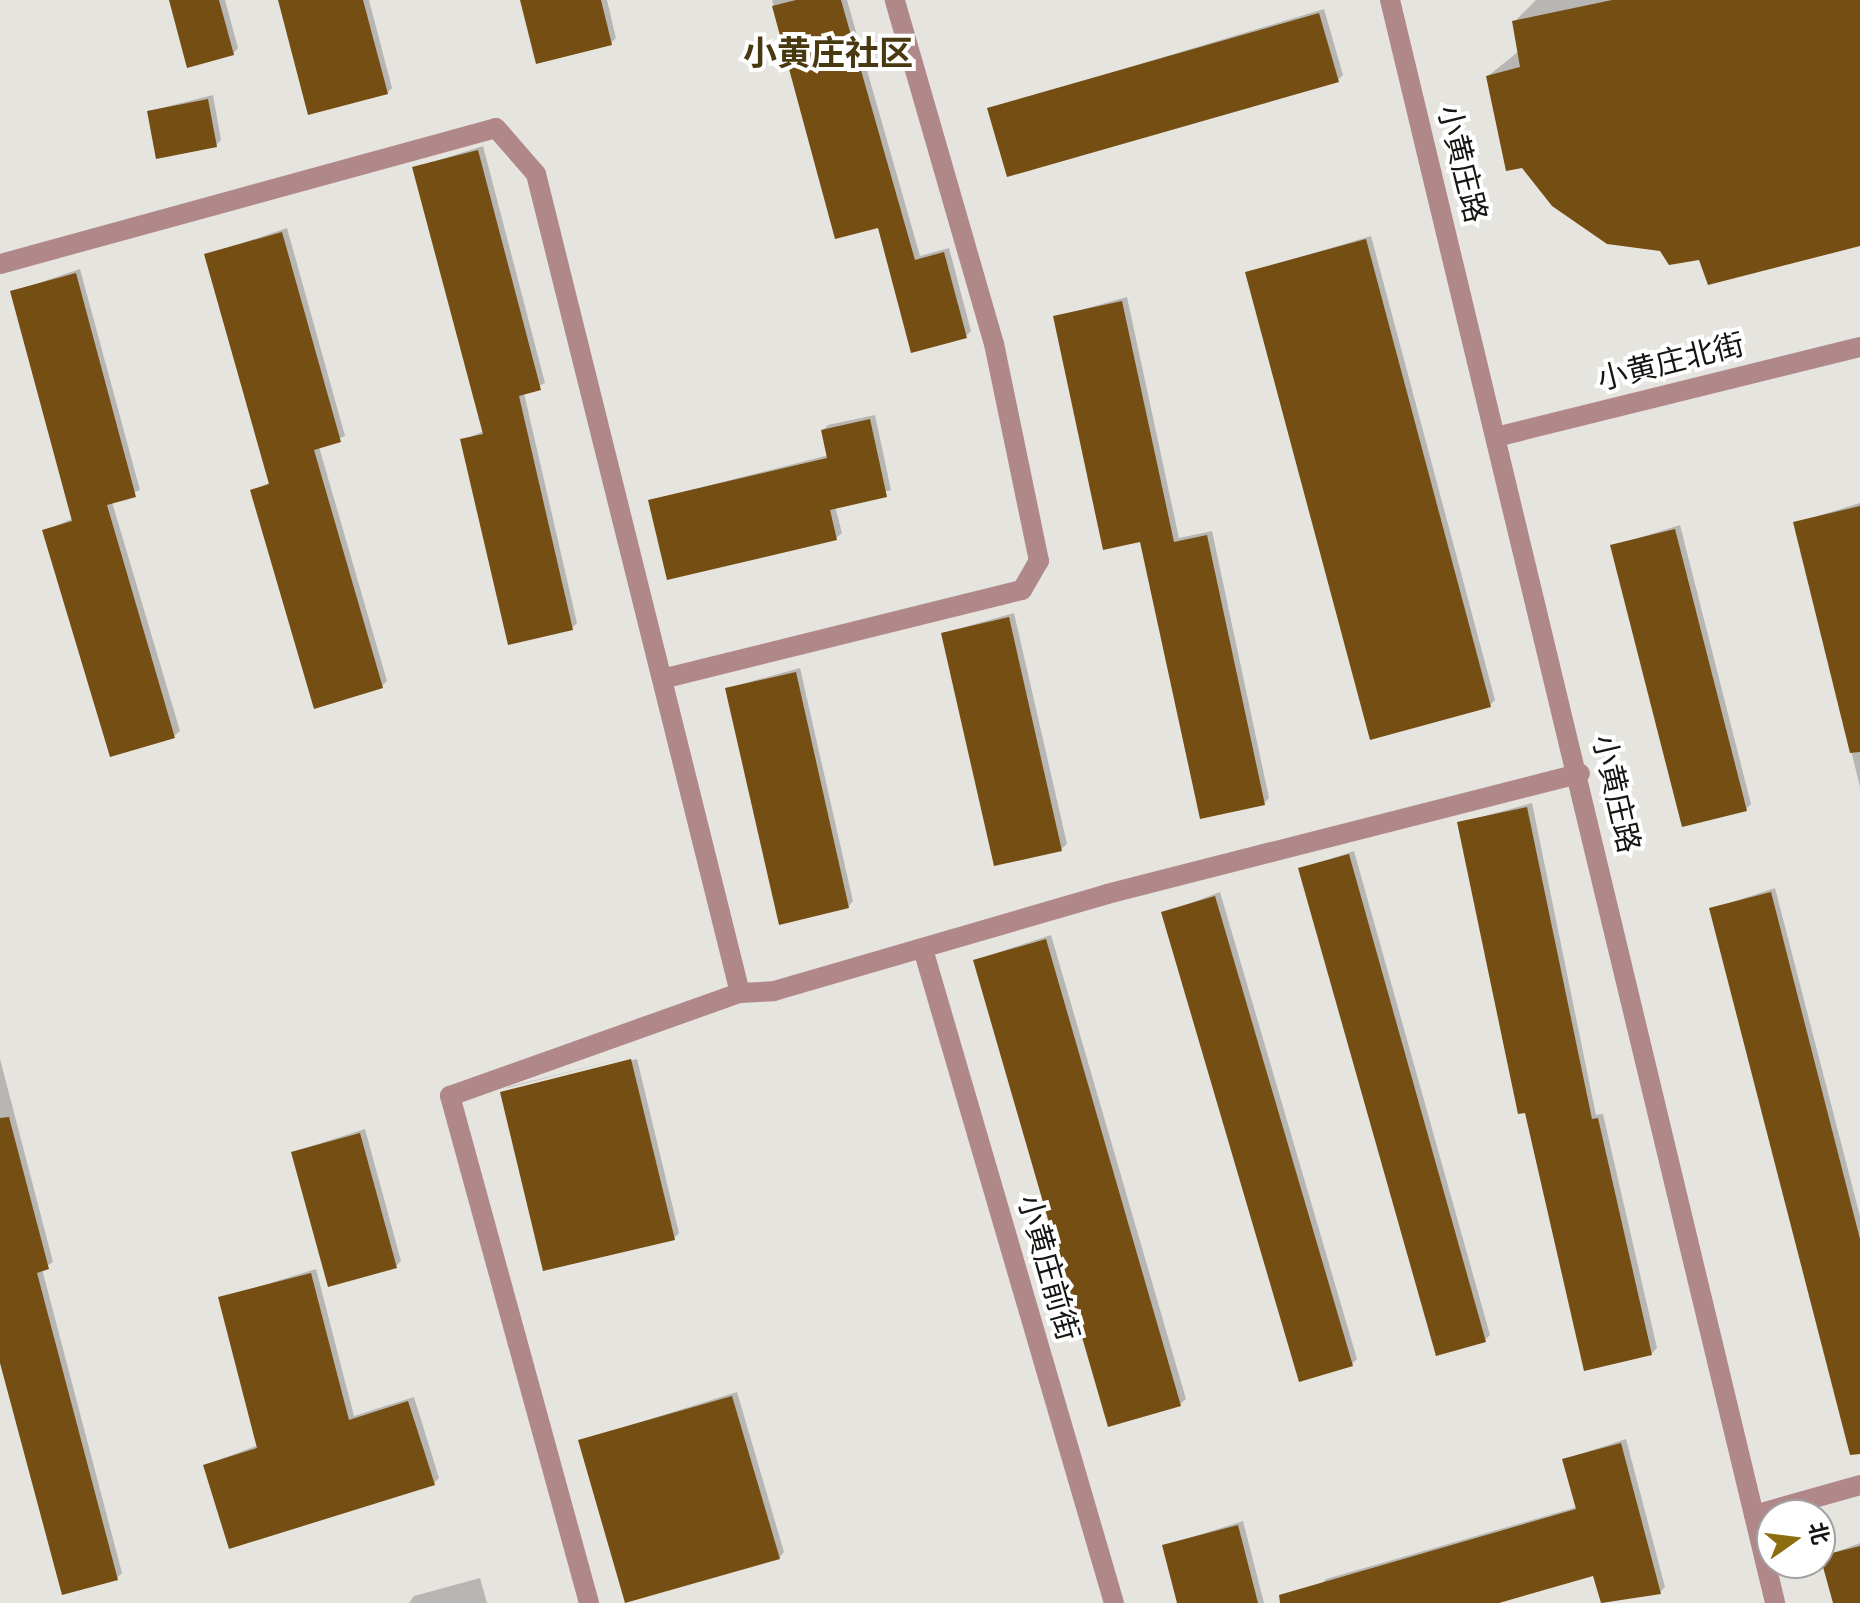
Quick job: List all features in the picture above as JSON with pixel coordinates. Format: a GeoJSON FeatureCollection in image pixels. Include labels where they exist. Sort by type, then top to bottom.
{"type":"FeatureCollection","features":[{"type":"Feature","properties":{"kind":"street"},"geometry":{"type":"LineString","coordinates":[[662,679],[1022,590],[1039,561],[994,344],[895,0]]}},
{"type":"Feature","properties":{"kind":"street","name":"小黄庄路"},"geometry":{"type":"LineString","coordinates":[[1390,0],[1580,773],[1775,1603]]}},
{"type":"Feature","properties":{"kind":"street"},"geometry":{"type":"LineString","coordinates":[[0,264],[496,128],[536,174],[740,993]]}},
{"type":"Feature","properties":{"kind":"street","name":"小黄庄北街"},"geometry":{"type":"LineString","coordinates":[[1496,437],[1860,347]]}},
{"type":"Feature","properties":{"kind":"street"},"geometry":{"type":"LineString","coordinates":[[589,1603],[450,1096],[740,993],[774,991],[1107,894],[1580,773]]}},
{"type":"Feature","properties":{"kind":"street","name":"小黄庄前街"},"geometry":{"type":"LineString","coordinates":[[923,949],[1114,1603]]}},
{"type":"Feature","properties":{"kind":"street"},"geometry":{"type":"LineString","coordinates":[[1754,1515],[1860,1485]]}},
{"type":"Feature","properties":{"kind":"building"},"geometry":{"type":"Polygon","coordinates":[[[169,0],[219,0],[234,55],[187,68],[169,0]]]}},
{"type":"Feature","properties":{"kind":"building"},"geometry":{"type":"Polygon","coordinates":[[[278,0],[363,0],[388,94],[308,115],[278,0]]]}},
{"type":"Feature","properties":{"kind":"building"},"geometry":{"type":"Polygon","coordinates":[[[520,0],[601,0],[612,45],[536,64],[520,0]]]}},
{"type":"Feature","properties":{"kind":"building"},"geometry":{"type":"Polygon","coordinates":[[[796,0],[841,0],[915,260],[944,252],[967,338],[911,353],[878,228],[835,239],[772,6],[796,0]]]}},
{"type":"Feature","properties":{"kind":"building"},"geometry":{"type":"Polygon","coordinates":[[[1612,0],[1860,0],[1860,246],[1708,285],[1699,260],[1669,265],[1660,251],[1607,244],[1552,206],[1522,168],[1506,171],[1486,76],[1520,67],[1512,21],[1612,0]]]}},
{"type":"Feature","properties":{"kind":"building"},"geometry":{"type":"Polygon","coordinates":[[[1319,13],[1339,82],[1007,177],[987,108],[1319,13]]]}},
{"type":"Feature","properties":{"kind":"building"},"geometry":{"type":"Polygon","coordinates":[[[208,99],[217,147],[156,159],[147,111],[208,99]]]}},
{"type":"Feature","properties":{"kind":"building"},"geometry":{"type":"Polygon","coordinates":[[[478,150],[541,390],[519,396],[573,630],[508,645],[460,439],[483,434],[412,167],[478,150]]]}},
{"type":"Feature","properties":{"kind":"building"},"geometry":{"type":"Polygon","coordinates":[[[282,232],[341,442],[314,450],[383,688],[314,709],[250,490],[269,484],[204,254],[282,232]]]}},
{"type":"Feature","properties":{"kind":"building"},"geometry":{"type":"Polygon","coordinates":[[[1366,239],[1491,707],[1370,740],[1245,272],[1366,239]]]}},
{"type":"Feature","properties":{"kind":"building"},"geometry":{"type":"Polygon","coordinates":[[[76,273],[136,497],[107,505],[175,738],[110,757],[42,530],[72,521],[10,291],[76,273]]]}},
{"type":"Feature","properties":{"kind":"building"},"geometry":{"type":"Polygon","coordinates":[[[1122,301],[1174,542],[1207,535],[1265,805],[1200,819],[1140,542],[1103,550],[1053,316],[1122,301]]]}},
{"type":"Feature","properties":{"kind":"building"},"geometry":{"type":"Polygon","coordinates":[[[870,419],[887,497],[830,510],[837,540],[667,580],[648,500],[827,458],[821,430],[870,419]]]}},
{"type":"Feature","properties":{"kind":"building"},"geometry":{"type":"Polygon","coordinates":[[[1860,506],[1860,752],[1850,753],[1793,522],[1860,506]]]}},
{"type":"Feature","properties":{"kind":"building"},"geometry":{"type":"Polygon","coordinates":[[[1675,529],[1747,811],[1682,827],[1610,545],[1675,529]]]}},
{"type":"Feature","properties":{"kind":"building"},"geometry":{"type":"Polygon","coordinates":[[[1009,617],[1062,851],[994,866],[941,633],[1009,617]]]}},
{"type":"Feature","properties":{"kind":"building"},"geometry":{"type":"Polygon","coordinates":[[[796,672],[849,908],[779,925],[725,688],[796,672]]]}},
{"type":"Feature","properties":{"kind":"building"},"geometry":{"type":"Polygon","coordinates":[[[1527,807],[1592,1119],[1598,1118],[1652,1355],[1584,1371],[1525,1113],[1518,1114],[1457,822],[1527,807]]]}},
{"type":"Feature","properties":{"kind":"building"},"geometry":{"type":"Polygon","coordinates":[[[1349,854],[1486,1342],[1436,1356],[1298,868],[1349,854]]]}},
{"type":"Feature","properties":{"kind":"building"},"geometry":{"type":"Polygon","coordinates":[[[1771,892],[1860,1239],[1860,1454],[1850,1455],[1709,908],[1771,892]]]}},
{"type":"Feature","properties":{"kind":"building"},"geometry":{"type":"Polygon","coordinates":[[[1215,896],[1353,1366],[1299,1382],[1161,912],[1215,896]]]}},
{"type":"Feature","properties":{"kind":"building"},"geometry":{"type":"Polygon","coordinates":[[[1046,939],[1181,1406],[1108,1427],[973,960],[1046,939]]]}},
{"type":"Feature","properties":{"kind":"building"},"geometry":{"type":"Polygon","coordinates":[[[631,1059],[675,1240],[543,1271],[500,1092],[631,1059]]]}},
{"type":"Feature","properties":{"kind":"building"},"geometry":{"type":"Polygon","coordinates":[[[9,1117],[49,1269],[37,1273],[118,1580],[62,1595],[0,1363],[0,1118],[9,1117]]]}},
{"type":"Feature","properties":{"kind":"building"},"geometry":{"type":"Polygon","coordinates":[[[360,1133],[397,1268],[328,1287],[291,1152],[360,1133]]]}},
{"type":"Feature","properties":{"kind":"building"},"geometry":{"type":"Polygon","coordinates":[[[311,1273],[349,1420],[408,1401],[435,1485],[229,1549],[203,1465],[257,1448],[218,1297],[311,1273]]]}},
{"type":"Feature","properties":{"kind":"building"},"geometry":{"type":"Polygon","coordinates":[[[732,1396],[780,1559],[625,1603],[578,1440],[732,1396]]]}},
{"type":"Feature","properties":{"kind":"building"},"geometry":{"type":"Polygon","coordinates":[[[1621,1443],[1661,1594],[1601,1603],[1593,1576],[1499,1603],[1280,1603],[1279,1595],[1576,1509],[1562,1459],[1621,1443]]]}},
{"type":"Feature","properties":{"kind":"building"},"geometry":{"type":"Polygon","coordinates":[[[1238,1525],[1258,1603],[1177,1603],[1162,1545],[1238,1525]]]}},
{"type":"Feature","properties":{"kind":"building"},"geometry":{"type":"Polygon","coordinates":[[[1860,1546],[1860,1603],[1833,1603],[1826,1579],[1836,1579],[1836,1552],[1860,1546]]]}},
{"type":"Feature","properties":{"kind":"district","name":"小黄庄社区"},"geometry":{"type":"Point","coordinates":[828,55]}}]}
